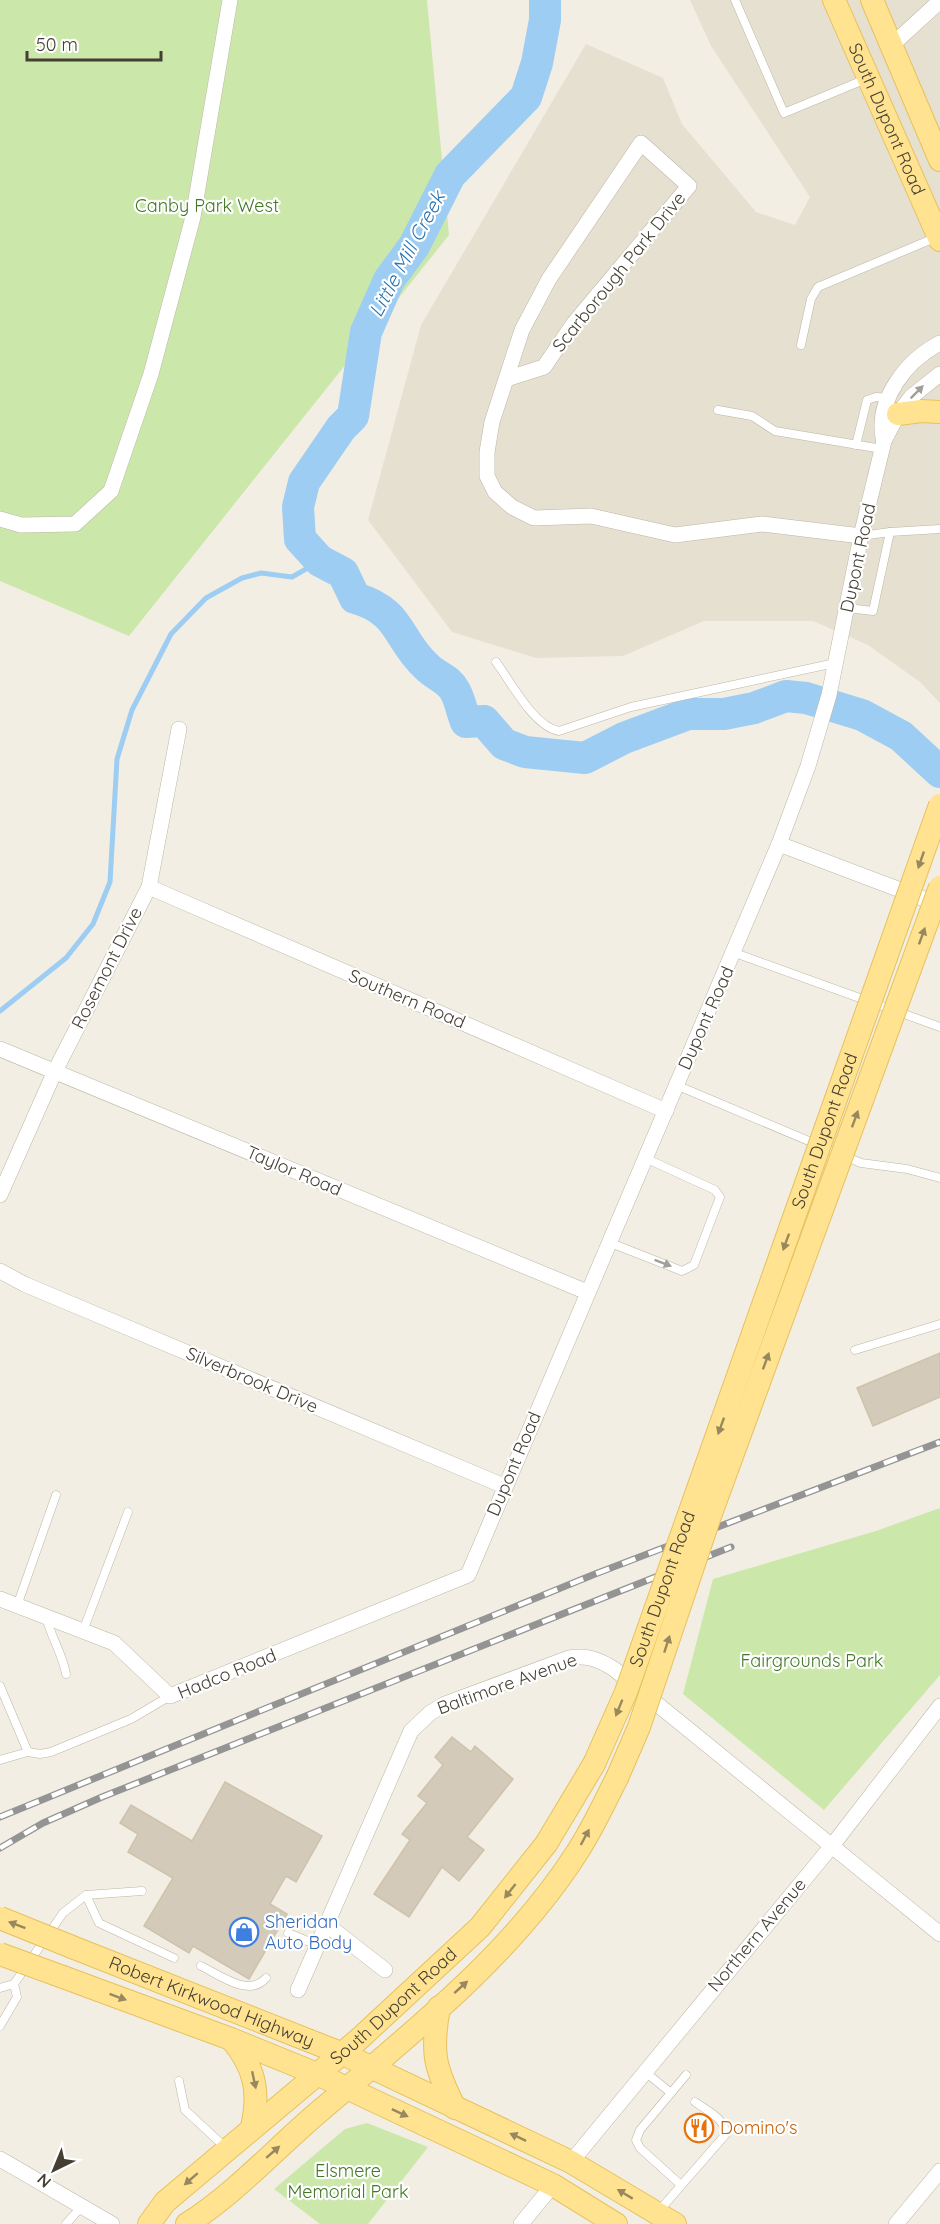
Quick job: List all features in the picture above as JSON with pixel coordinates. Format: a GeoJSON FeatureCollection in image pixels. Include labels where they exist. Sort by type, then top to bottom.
{"type":"FeatureCollection","features":[{"type":"Feature","properties":{"kind":"main road","name":"South Dupont Road"},"geometry":{"type":"LineString","coordinates":[[834,0],[870,77],[939,238]]}},
{"type":"Feature","properties":{"kind":"main road","name":"South Dupont Road"},"geometry":{"type":"LineString","coordinates":[[872,0],[940,160]]}},
{"type":"Feature","properties":{"kind":"main road"},"geometry":{"type":"LineString","coordinates":[[870,77],[877,78],[896,90],[920,142],[940,167]]}},
{"type":"Feature","properties":{"kind":"main road"},"geometry":{"type":"LineString","coordinates":[[894,406],[940,412]]}},
{"type":"Feature","properties":{"kind":"main road","name":"South Dupont Road"},"geometry":{"type":"LineString","coordinates":[[149,2224],[165,2202],[252,2127],[343,2054],[446,1961],[480,1927],[546,1844],[594,1764],[626,1692],[940,805]]}},
{"type":"Feature","properties":{"kind":"main road","name":"South Dupont Road"},"geometry":{"type":"LineString","coordinates":[[187,2224],[229,2191],[347,2089],[486,1964],[541,1901],[576,1854],[617,1778],[639,1727],[709,1519],[940,887]]}},
{"type":"Feature","properties":{"kind":"main road","name":"Robert Kirkwood Highway"},"geometry":{"type":"LineString","coordinates":[[0,1918],[343,2054],[571,2162],[666,2219]]}},
{"type":"Feature","properties":{"kind":"main road","name":"Robert Kirkwood Highway"},"geometry":{"type":"LineString","coordinates":[[0,1954],[231,2039],[317,2074],[553,2185],[616,2224]]}},
{"type":"Feature","properties":{"kind":"main road"},"geometry":{"type":"LineString","coordinates":[[439,2007],[434,2037],[434,2059],[455,2108]]}},
{"type":"Feature","properties":{"kind":"main road"},"geometry":{"type":"LineString","coordinates":[[231,2039],[244,2055],[256,2084],[252,2127]]}},
{"type":"Feature","properties":{"kind":"street"},"geometry":{"type":"LineString","coordinates":[[0,519],[21,525],[75,524],[111,491],[151,374],[193,217],[230,0]]}},
{"type":"Feature","properties":{"kind":"street"},"geometry":{"type":"LineString","coordinates":[[892,45],[940,1]]}},
{"type":"Feature","properties":{"kind":"street","name":"Scarborough Park Drive"},"geometry":{"type":"LineString","coordinates":[[506,379],[544,367],[574,323],[689,186],[641,143],[549,279],[522,330],[506,379],[492,422],[487,452],[487,476],[495,492],[513,507],[534,518],[591,516],[675,535],[762,524],[861,536]]}},
{"type":"Feature","properties":{"kind":"street","name":"Dupont Road"},"geometry":{"type":"LineString","coordinates":[[468,1575],[608,1242],[735,953],[779,844],[829,694],[861,536],[904,370],[917,357],[940,343]]}},
{"type":"Feature","properties":{"kind":"street","name":"Dupont Road"},"geometry":{"type":"LineString","coordinates":[[894,406],[940,374]]}},
{"type":"Feature","properties":{"kind":"street","name":"Rosemont Drive"},"geometry":{"type":"LineString","coordinates":[[0,1195],[55,1071],[148,886],[179,729]]}},
{"type":"Feature","properties":{"kind":"street"},"geometry":{"type":"LineString","coordinates":[[779,844],[940,904]]}},
{"type":"Feature","properties":{"kind":"street","name":"Southern Road"},"geometry":{"type":"LineString","coordinates":[[148,886],[666,1111]]}},
{"type":"Feature","properties":{"kind":"street","name":"Taylor Road"},"geometry":{"type":"LineString","coordinates":[[0,1049],[587,1292]]}},
{"type":"Feature","properties":{"kind":"street","name":"Silverbrook Drive"},"geometry":{"type":"LineString","coordinates":[[0,1271],[504,1486]]}},
{"type":"Feature","properties":{"kind":"street","name":"Hadco Road"},"geometry":{"type":"LineString","coordinates":[[0,1599],[114,1643],[170,1696],[468,1575]]}},
{"type":"Feature","properties":{"kind":"street","name":"Baltimore Avenue"},"geometry":{"type":"LineString","coordinates":[[298,1990],[411,1731],[430,1713],[445,1704],[568,1658],[584,1656],[600,1660],[614,1669],[940,1934]]}},
{"type":"Feature","properties":{"kind":"street","name":"Northern Avenue"},"geometry":{"type":"LineString","coordinates":[[571,2162],[831,1847],[940,1706]]}},
{"type":"Feature","properties":{"kind":"street"},"geometry":{"type":"LineString","coordinates":[[326,1924],[386,1970]]}},
{"type":"Feature","properties":{"kind":"street"},"geometry":{"type":"LineString","coordinates":[[0,2159],[112,2224]]}},
{"type":"Feature","properties":{"kind":"street"},"geometry":{"type":"LineString","coordinates":[[897,2224],[940,2171]]}},
{"type":"Feature","properties":{"kind":"street"},"geometry":{"type":"LineString","coordinates":[[521,2224],[553,2185]]}},
{"type":"Feature","properties":{"kind":"lane"},"geometry":{"type":"LineString","coordinates":[[735,0],[784,112],[870,77]]}},
{"type":"Feature","properties":{"kind":"lane"},"geometry":{"type":"LineString","coordinates":[[801,345],[811,299],[818,287],[939,238]]}},
{"type":"Feature","properties":{"kind":"lane"},"geometry":{"type":"LineString","coordinates":[[856,445],[867,400],[876,397],[894,406]]}},
{"type":"Feature","properties":{"kind":"lane"},"geometry":{"type":"LineString","coordinates":[[718,410],[752,416],[775,431],[856,445],[883,445]]}},
{"type":"Feature","properties":{"kind":"lane"},"geometry":{"type":"LineString","coordinates":[[861,536],[940,529]]}},
{"type":"Feature","properties":{"kind":"lane"},"geometry":{"type":"LineString","coordinates":[[848,608],[873,611],[890,532]]}},
{"type":"Feature","properties":{"kind":"lane"},"geometry":{"type":"LineString","coordinates":[[496,662],[541,722],[550,729],[559,731],[640,705],[836,663]]}},
{"type":"Feature","properties":{"kind":"lane"},"geometry":{"type":"LineString","coordinates":[[735,953],[940,1027]]}},
{"type":"Feature","properties":{"kind":"lane"},"geometry":{"type":"LineString","coordinates":[[676,1085],[861,1163],[907,1169],[940,1178]]}},
{"type":"Feature","properties":{"kind":"lane"},"geometry":{"type":"LineString","coordinates":[[608,1242],[682,1270],[694,1265],[720,1197],[715,1190],[645,1158]]}},
{"type":"Feature","properties":{"kind":"lane"},"geometry":{"type":"LineString","coordinates":[[855,1350],[940,1324]]}},
{"type":"Feature","properties":{"kind":"lane"},"geometry":{"type":"LineString","coordinates":[[17,1606],[56,1495]]}},
{"type":"Feature","properties":{"kind":"lane"},"geometry":{"type":"LineString","coordinates":[[83,1631],[128,1512]]}},
{"type":"Feature","properties":{"kind":"lane"},"geometry":{"type":"LineString","coordinates":[[46,1617],[51,1638],[66,1674]]}},
{"type":"Feature","properties":{"kind":"lane"},"geometry":{"type":"LineString","coordinates":[[0,1686],[28,1752]]}},
{"type":"Feature","properties":{"kind":"lane"},"geometry":{"type":"LineString","coordinates":[[0,1760],[28,1752],[40,1754],[51,1752],[131,1719],[170,1696]]}},
{"type":"Feature","properties":{"kind":"lane"},"geometry":{"type":"LineString","coordinates":[[0,1988],[14,1984],[63,1913],[86,1895],[142,1891]]}},
{"type":"Feature","properties":{"kind":"lane"},"geometry":{"type":"LineString","coordinates":[[86,1895],[99,1923],[174,1958]]}},
{"type":"Feature","properties":{"kind":"lane"},"geometry":{"type":"LineString","coordinates":[[288,1933],[317,1945]]}},
{"type":"Feature","properties":{"kind":"lane"},"geometry":{"type":"LineString","coordinates":[[201,1966],[246,1988],[260,1985],[266,1978]]}},
{"type":"Feature","properties":{"kind":"lane"},"geometry":{"type":"LineString","coordinates":[[0,2026],[17,1997],[14,1984]]}},
{"type":"Feature","properties":{"kind":"lane"},"geometry":{"type":"LineString","coordinates":[[644,2071],[671,2093]]}},
{"type":"Feature","properties":{"kind":"lane"},"geometry":{"type":"LineString","coordinates":[[681,2185],[640,2148],[636,2140],[640,2130],[686,2075]]}},
{"type":"Feature","properties":{"kind":"lane"},"geometry":{"type":"LineString","coordinates":[[179,2081],[185,2110],[227,2149]]}},
{"type":"Feature","properties":{"kind":"lane"},"geometry":{"type":"LineString","coordinates":[[666,2219],[681,2185],[726,2134],[719,2119],[695,2102]]}},
{"type":"Feature","properties":{"kind":"lane"},"geometry":{"type":"LineString","coordinates":[[66,2224],[82,2206]]}},
{"type":"Feature","properties":{"kind":"shaded area"},"geometry":{"type":"Polygon","coordinates":[[[690,0],[940,0],[940,703],[920,682],[868,645],[813,621],[704,621],[623,656],[536,658],[452,632],[368,520],[421,325],[586,44],[663,78],[682,124],[756,212],[795,225],[810,197],[711,46],[690,0]]]}},
{"type":"Feature","properties":{"kind":"green space","name":"Canby Park West"},"geometry":{"type":"Polygon","coordinates":[[[0,0],[427,0],[449,235],[129,636],[0,581],[0,0]]]}},
{"type":"Feature","properties":{"kind":"green space","name":"Fairgrounds Park"},"geometry":{"type":"Polygon","coordinates":[[[940,1508],[940,1675],[824,1810],[683,1694],[713,1579],[876,1531],[940,1508]]]}},
{"type":"Feature","properties":{"kind":"green space","name":"Elsmere Memorial Park"},"geometry":{"type":"Polygon","coordinates":[[[367,2123],[428,2147],[368,2224],[320,2224],[274,2189],[345,2129],[367,2123]]]}},
{"type":"Feature","properties":{"kind":"building"},"geometry":{"type":"Polygon","coordinates":[[[940,1353],[940,1397],[873,1426],[857,1388],[940,1353]]]}},
{"type":"Feature","properties":{"kind":"building"},"geometry":{"type":"Polygon","coordinates":[[[452,1737],[471,1752],[475,1746],[513,1779],[467,1837],[484,1850],[459,1881],[442,1867],[409,1917],[374,1894],[410,1840],[402,1834],[427,1803],[418,1796],[443,1765],[435,1757],[452,1737]]]}},
{"type":"Feature","properties":{"kind":"building"},"geometry":{"type":"Polygon","coordinates":[[[225,1782],[322,1836],[296,1882],[286,1876],[270,1904],[287,1914],[249,1979],[193,1946],[189,1953],[144,1926],[173,1878],[128,1852],[138,1834],[120,1823],[131,1805],[192,1841],[225,1782]]]}},
{"type":"Feature","properties":{"kind":"waterway","name":"Little Mill Creek"},"geometry":{"type":"LineString","coordinates":[[545,0],[545,20],[537,63],[526,97],[450,175],[414,246],[389,280],[366,332],[353,416],[341,428],[304,482],[298,507],[300,539],[320,561],[343,573],[355,598],[371,604],[391,619],[417,657],[446,680],[455,691],[466,722],[484,721],[504,744],[525,752],[585,758],[624,738],[688,714],[724,714],[754,708],[786,696],[806,698],[862,715],[901,736],[940,772]]}},
{"type":"Feature","properties":{"kind":"waterway"},"geometry":{"type":"LineString","coordinates":[[0,1011],[66,958],[93,924],[110,882],[117,759],[132,710],[171,634],[206,598],[242,578],[261,573],[292,577],[320,561]]}},
{"type":"Feature","properties":{"kind":"railway"},"geometry":{"type":"LineString","coordinates":[[0,1817],[595,1574],[940,1442]]}},
{"type":"Feature","properties":{"kind":"railway"},"geometry":{"type":"LineString","coordinates":[[0,1848],[43,1823],[102,1797],[731,1547]]}},
{"type":"Feature","properties":{"kind":"place","name":"Sheridan Auto Body"},"geometry":{"type":"Point","coordinates":[244,1932]}},
{"type":"Feature","properties":{"kind":"place","name":"Domino's"},"geometry":{"type":"Point","coordinates":[699,2128]}}]}
